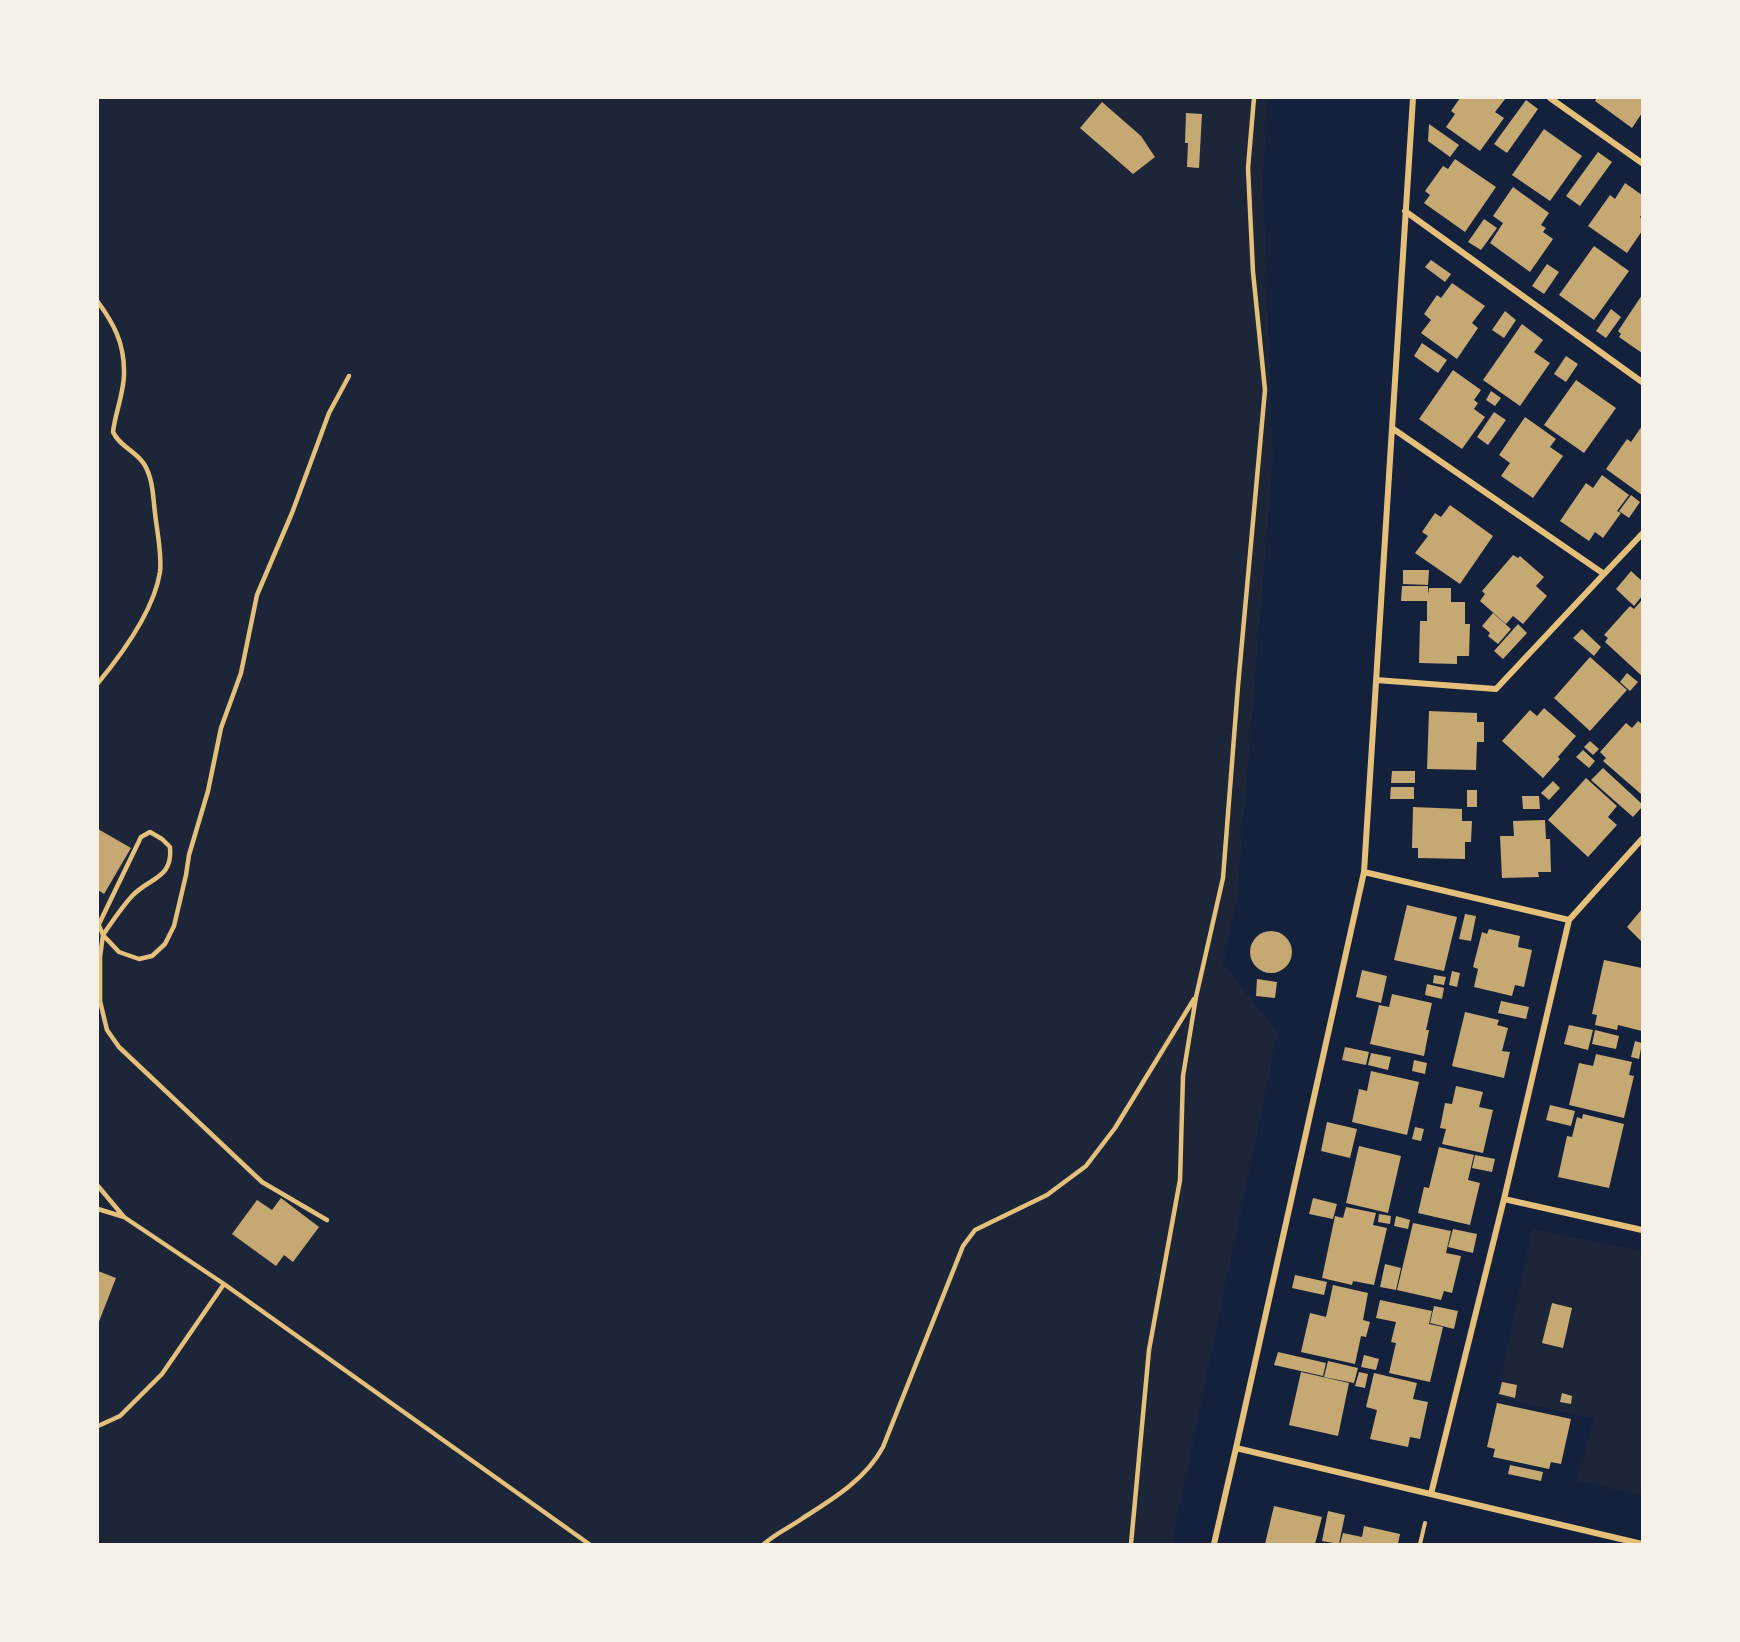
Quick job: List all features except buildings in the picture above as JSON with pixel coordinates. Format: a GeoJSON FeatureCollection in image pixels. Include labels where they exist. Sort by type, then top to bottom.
{"type":"FeatureCollection","features":[{"type":"Feature","properties":{"kind":"street"},"geometry":{"type":"LineString","coordinates":[[1214,1545],[1364,872],[1413,98]]}},
{"type":"Feature","properties":{"kind":"street"},"geometry":{"type":"LineString","coordinates":[[1550,98],[1642,163]]}},
{"type":"Feature","properties":{"kind":"street"},"geometry":{"type":"LineString","coordinates":[[1405,211],[1642,382]]}},
{"type":"Feature","properties":{"kind":"street"},"geometry":{"type":"LineString","coordinates":[[1392,428],[1604,574]]}},
{"type":"Feature","properties":{"kind":"street"},"geometry":{"type":"LineString","coordinates":[[1376,680],[1496,689],[1642,534]]}},
{"type":"Feature","properties":{"kind":"street"},"geometry":{"type":"LineString","coordinates":[[1431,1494],[1504,1199],[1569,920],[1642,839]]}},
{"type":"Feature","properties":{"kind":"street"},"geometry":{"type":"LineString","coordinates":[[1364,872],[1569,920]]}},
{"type":"Feature","properties":{"kind":"street"},"geometry":{"type":"LineString","coordinates":[[1504,1199],[1642,1230]]}},
{"type":"Feature","properties":{"kind":"street"},"geometry":{"type":"LineString","coordinates":[[1236,1448],[1642,1544]]}},
{"type":"Feature","properties":{"kind":"lane"},"geometry":{"type":"LineString","coordinates":[[1131,1545],[1149,1350],[1180,1180],[1183,1076],[1196,997],[1223,878],[1265,390],[1253,272],[1248,168],[1254,98]]}},
{"type":"Feature","properties":{"kind":"lane"},"geometry":{"type":"LineString","coordinates":[[98,302],[112,320],[120,340],[125,373],[113,432],[117,441],[144,463],[150,477],[160,554],[159,574],[149,606],[118,658],[98,683]]}},
{"type":"Feature","properties":{"kind":"lane"},"geometry":{"type":"LineString","coordinates":[[327,1221],[262,1182],[119,1047],[107,1030],[100,1001],[100,957],[103,935],[132,896],[163,874],[171,860],[170,847],[162,839],[150,832],[141,837],[98,924],[103,935],[119,952],[139,959],[152,956],[159,950],[165,944],[174,926],[189,855],[208,791],[221,728],[241,673],[256,595],[292,513],[329,413],[349,376]]}},
{"type":"Feature","properties":{"kind":"lane"},"geometry":{"type":"LineString","coordinates":[[764,1545],[776,1533],[802,1519],[862,1476],[875,1461],[883,1447],[963,1246],[975,1230],[1047,1195],[1086,1166],[1115,1128],[1196,997]]}},
{"type":"Feature","properties":{"kind":"lane"},"geometry":{"type":"LineString","coordinates":[[98,1186],[124,1217],[224,1284],[589,1545]]}},
{"type":"Feature","properties":{"kind":"lane"},"geometry":{"type":"LineString","coordinates":[[98,1209],[124,1217]]}},
{"type":"Feature","properties":{"kind":"lane"},"geometry":{"type":"LineString","coordinates":[[98,1426],[120,1416],[162,1374],[224,1284]]}},
{"type":"Feature","properties":{"kind":"path"},"geometry":{"type":"LineString","coordinates":[[1420,1545],[1425,1523]]}},
{"type":"Feature","properties":{"kind":"shaded area"},"geometry":{"type":"Polygon","coordinates":[[[98,98],[1268,98],[1263,179],[1273,460],[1237,899],[1223,964],[1278,1033],[1172,1544],[98,1544],[98,98]]]}},
{"type":"Feature","properties":{"kind":"shaded area"},"geometry":{"type":"Polygon","coordinates":[[[1532,1229],[1642,1251],[1642,1496],[1576,1480],[1594,1419],[1497,1397],[1532,1229]]]}}]}
